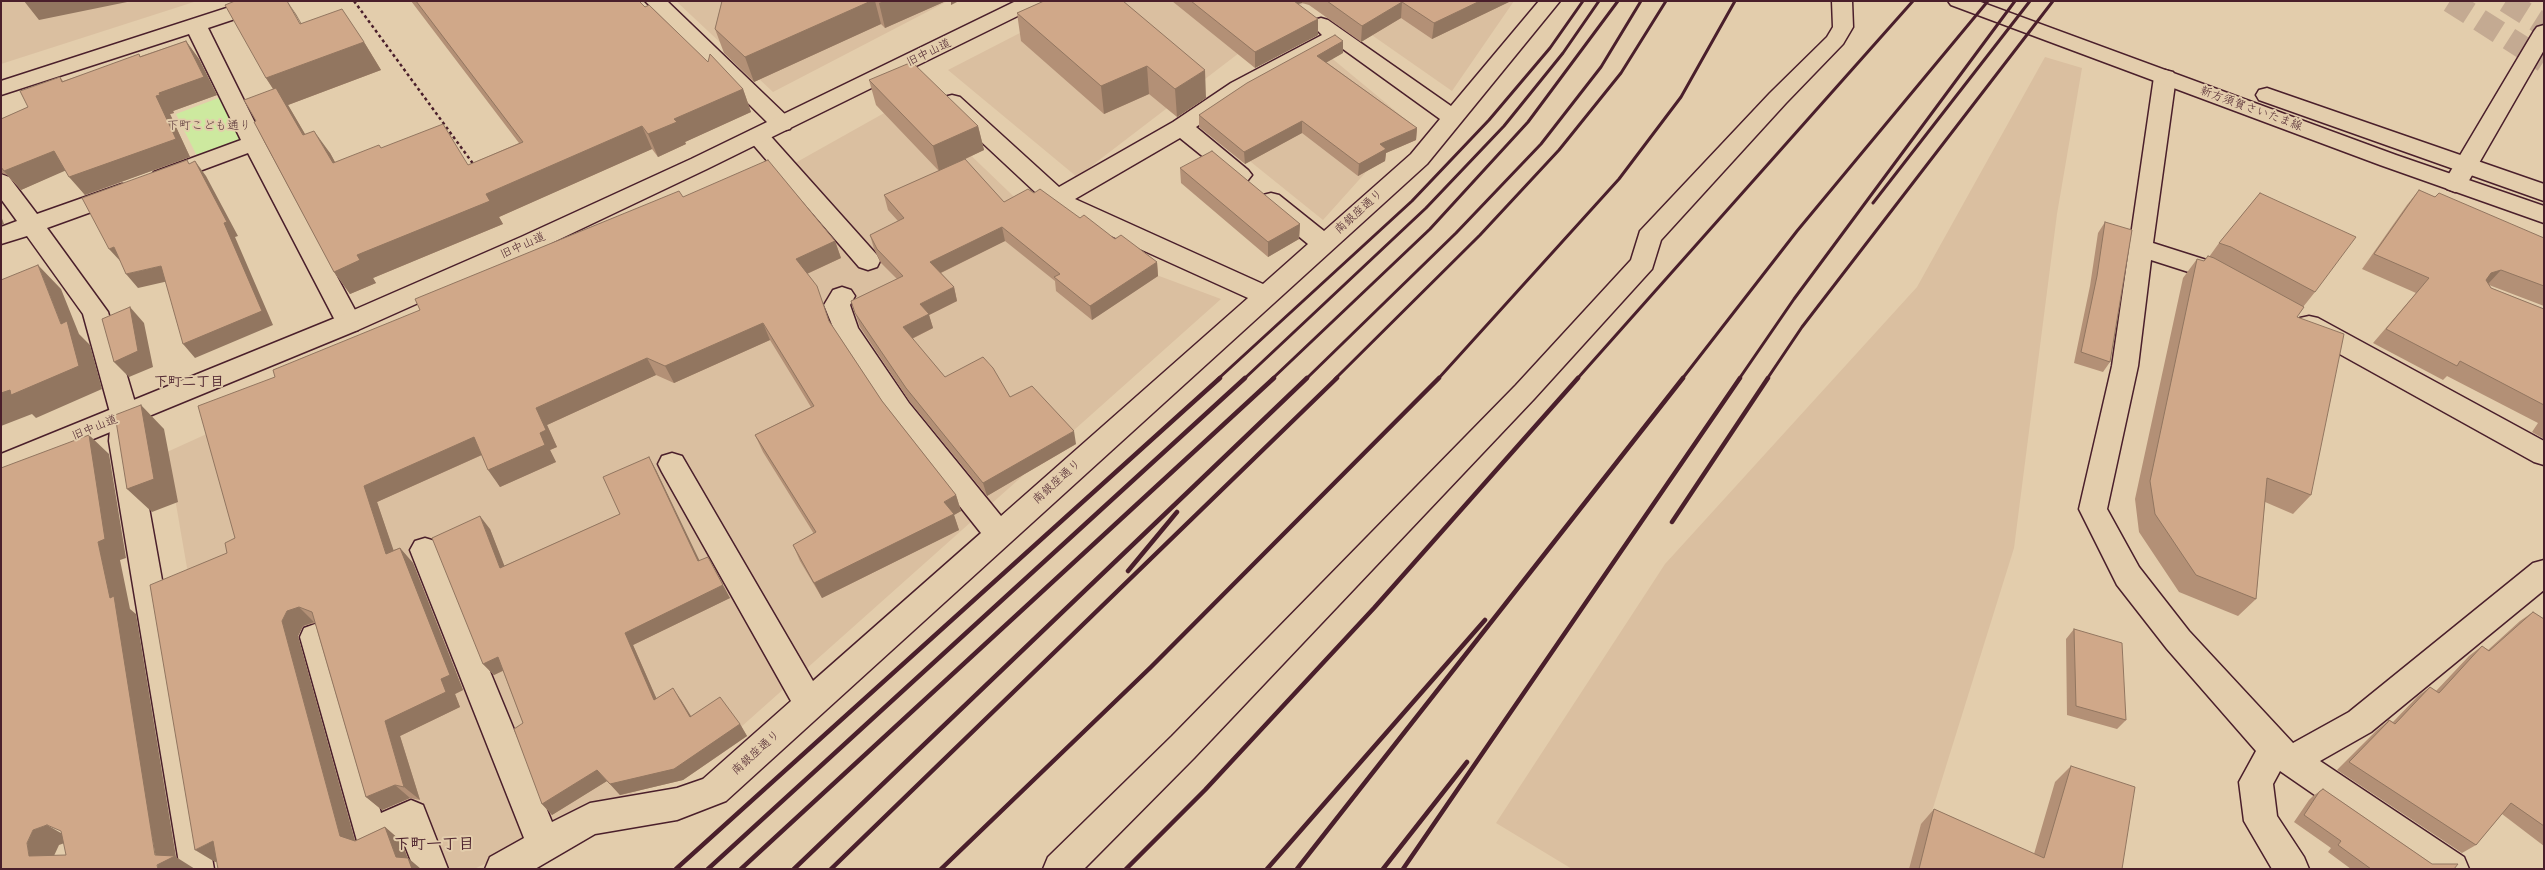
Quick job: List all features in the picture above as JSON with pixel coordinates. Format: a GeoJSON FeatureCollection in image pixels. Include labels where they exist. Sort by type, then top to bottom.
{"type":"FeatureCollection","features":[{"type":"Feature","properties":{"kind":"street"},"geometry":{"type":"LineString","coordinates":[[1,88],[270,1]]}},
{"type":"Feature","properties":{"kind":"street"},"geometry":{"type":"LineString","coordinates":[[655,1],[782,124]]}},
{"type":"Feature","properties":{"kind":"street","name":"旧中山道"},"geometry":{"type":"LineString","coordinates":[[1,466],[349,323],[522,246],[782,124],[923,76],[1032,1]]}},
{"type":"Feature","properties":{"kind":"street","name":"南銀座通り"},"geometry":{"type":"LineString","coordinates":[[502,869],[590,819],[677,804],[714,790],[1420,159],[1550,1]]}},
{"type":"Feature","properties":{"kind":"street"},"geometry":{"type":"LineString","coordinates":[[1060,869],[1183,748],[1416,506],[1525,392],[1643,263],[1649,237],[1778,98],[1836,40],[1843,26],[1842,1]]}},
{"type":"Feature","properties":{"kind":"street","name":"新方須賀さいたま線"},"geometry":{"type":"LineString","coordinates":[[1958,1],[2165,77],[2460,175],[2544,193]]}},
{"type":"Feature","properties":{"kind":"street","name":"新方須賀さいたま線"},"geometry":{"type":"LineString","coordinates":[[2007,1],[2460,175],[2544,215]]}},
{"type":"Feature","properties":{"kind":"street"},"geometry":{"type":"LineString","coordinates":[[1301,11],[1454,118]]}},
{"type":"Feature","properties":{"kind":"street"},"geometry":{"type":"LineString","coordinates":[[196,26],[254,144],[349,323]]}},
{"type":"Feature","properties":{"kind":"street"},"geometry":{"type":"LineString","coordinates":[[2460,175],[2544,31]]}},
{"type":"Feature","properties":{"kind":"street"},"geometry":{"type":"LineString","coordinates":[[1057,199],[1181,127],[1239,88],[1337,35]]}},
{"type":"Feature","properties":{"kind":"street"},"geometry":{"type":"LineString","coordinates":[[923,76],[1057,199],[1084,214],[1267,296]]}},
{"type":"Feature","properties":{"kind":"street"},"geometry":{"type":"LineString","coordinates":[[2165,77],[2125,366],[2093,509],[2128,576],[2178,640],[2284,754],[2452,869]]}},
{"type":"Feature","properties":{"kind":"street"},"geometry":{"type":"LineString","coordinates":[[1181,127],[1324,244]]}},
{"type":"Feature","properties":{"kind":"street"},"geometry":{"type":"LineString","coordinates":[[758,136],[868,261]]}},
{"type":"Feature","properties":{"kind":"street"},"geometry":{"type":"LineString","coordinates":[[1,236],[254,144]]}},
{"type":"Feature","properties":{"kind":"street"},"geometry":{"type":"LineString","coordinates":[[1,182],[95,312],[125,416],[123,441],[197,869]]}},
{"type":"Feature","properties":{"kind":"street"},"geometry":{"type":"LineString","coordinates":[[2140,248],[2210,270],[2245,289]]}},
{"type":"Feature","properties":{"kind":"street"},"geometry":{"type":"LineString","coordinates":[[842,296],[836,305],[846,330],[899,410],[999,535]]}},
{"type":"Feature","properties":{"kind":"street"},"geometry":{"type":"LineString","coordinates":[[2287,313],[2544,454]]}},
{"type":"Feature","properties":{"kind":"street"},"geometry":{"type":"LineString","coordinates":[[672,464],[810,704]]}},
{"type":"Feature","properties":{"kind":"street"},"geometry":{"type":"LineString","coordinates":[[426,550],[544,844]]}},
{"type":"Feature","properties":{"kind":"street"},"geometry":{"type":"LineString","coordinates":[[2292,869],[2260,821],[2256,782],[2284,754],[2360,722],[2544,572]]}},
{"type":"Feature","properties":{"kind":"street"},"geometry":{"type":"LineString","coordinates":[[315,637],[370,836],[411,816],[431,869]]}},
{"type":"Feature","properties":{"kind":"path"},"geometry":{"type":"LineString","coordinates":[[354,1],[477,170]]}},
{"type":"Feature","properties":{"kind":"shaded area"},"geometry":{"type":"Polygon","coordinates":[[[1,1],[197,1],[1,64],[1,1]]]}},
{"type":"Feature","properties":{"kind":"shaded area"},"geometry":{"type":"Polygon","coordinates":[[[676,1],[948,1],[773,92],[676,1]]]}},
{"type":"Feature","properties":{"kind":"shaded area"},"geometry":{"type":"Polygon","coordinates":[[[1082,1],[1307,1],[1077,177],[948,70],[1082,1]]]}},
{"type":"Feature","properties":{"kind":"shaded area"},"geometry":{"type":"Polygon","coordinates":[[[1323,1],[1514,1],[1452,91],[1323,1]]]}},
{"type":"Feature","properties":{"kind":"shaded area"},"geometry":{"type":"Polygon","coordinates":[[[1329,56],[1410,123],[1323,220],[1210,129],[1329,56]]]}},
{"type":"Feature","properties":{"kind":"shaded area"},"geometry":{"type":"Polygon","coordinates":[[[2045,57],[2082,68],[2057,214],[2014,548],[1914,869],[1572,869],[1496,823],[1665,564],[1917,287],[2045,57]]]}},
{"type":"Feature","properties":{"kind":"shaded area"},"geometry":{"type":"Polygon","coordinates":[[[911,98],[1057,238],[1221,299],[704,760],[474,869],[239,869],[167,452],[763,181],[911,98]]]}},
{"type":"Feature","properties":{"kind":"green space","name":"下町こども通り"},"geometry":{"type":"Polygon","coordinates":[[[221,97],[243,139],[197,156],[176,114],[221,97]]]}},
{"type":"Feature","properties":{"kind":"building"},"geometry":{"type":"Polygon","coordinates":[[[235,1],[287,1],[300,24],[342,9],[364,42],[266,78],[225,5],[235,1]]]}},
{"type":"Feature","properties":{"kind":"building"},"geometry":{"type":"Polygon","coordinates":[[[416,1],[639,1],[645,7],[649,5],[708,62],[710,54],[743,89],[674,119],[677,122],[648,134],[642,126],[486,194],[490,201],[357,255],[360,260],[334,272],[244,100],[276,88],[303,135],[314,131],[333,163],[379,145],[381,148],[443,124],[468,165],[523,142],[416,1]]]}},
{"type":"Feature","properties":{"kind":"building"},"geometry":{"type":"Polygon","coordinates":[[[722,1],[871,1],[745,57],[715,29],[722,1]]]}},
{"type":"Feature","properties":{"kind":"building"},"geometry":{"type":"Polygon","coordinates":[[[1044,1],[1123,1],[1205,70],[1175,89],[1147,66],[1101,86],[1017,13],[1044,1]]]}},
{"type":"Feature","properties":{"kind":"building"},"geometry":{"type":"Polygon","coordinates":[[[1191,1],[1294,1],[1318,19],[1255,52],[1191,1]]]}},
{"type":"Feature","properties":{"kind":"building"},"geometry":{"type":"Polygon","coordinates":[[[1327,1],[1480,1],[1434,23],[1402,2],[1362,26],[1327,1]]]}},
{"type":"Feature","properties":{"kind":"building"},"geometry":{"type":"Polygon","coordinates":[[[1335,35],[1343,41],[1317,56],[1417,128],[1380,144],[1386,149],[1359,164],[1302,121],[1244,152],[1199,115],[1247,83],[1335,35]]]}},
{"type":"Feature","properties":{"kind":"building"},"geometry":{"type":"Polygon","coordinates":[[[186,41],[204,77],[159,93],[160,95],[156,96],[176,139],[69,177],[54,151],[4,171],[1,167],[1,119],[28,107],[20,91],[60,77],[62,82],[139,54],[140,57],[186,41]]]}},
{"type":"Feature","properties":{"kind":"building"},"geometry":{"type":"Polygon","coordinates":[[[912,62],[978,126],[933,146],[869,80],[912,62]]]}},
{"type":"Feature","properties":{"kind":"building"},"geometry":{"type":"Polygon","coordinates":[[[1212,151],[1300,224],[1268,242],[1180,168],[1212,151]]]}},
{"type":"Feature","properties":{"kind":"building"},"geometry":{"type":"Polygon","coordinates":[[[965,159],[1004,202],[1028,189],[1034,193],[1040,189],[1080,218],[1084,215],[1115,239],[1121,235],[1157,262],[1090,306],[1054,277],[1060,274],[1002,227],[930,262],[954,287],[920,304],[929,314],[903,327],[945,377],[983,357],[993,368],[1010,397],[1032,386],[1074,431],[983,483],[906,388],[855,313],[851,301],[903,276],[877,249],[870,235],[904,218],[884,195],[965,159]]]}},
{"type":"Feature","properties":{"kind":"building"},"geometry":{"type":"Polygon","coordinates":[[[187,160],[189,164],[195,161],[227,222],[224,223],[262,311],[183,344],[161,266],[126,274],[114,247],[109,249],[82,198],[187,160]]]}},
{"type":"Feature","properties":{"kind":"building"},"geometry":{"type":"Polygon","coordinates":[[[768,160],[835,241],[796,259],[817,286],[829,321],[882,401],[956,495],[944,502],[954,514],[814,583],[793,545],[816,532],[755,435],[814,406],[763,323],[665,366],[647,358],[536,408],[546,430],[540,433],[545,445],[488,470],[474,437],[364,486],[386,554],[400,548],[450,675],[441,679],[446,692],[385,721],[404,787],[395,785],[366,797],[312,612],[299,607],[287,611],[282,621],[340,836],[355,841],[385,827],[396,857],[408,858],[412,869],[218,869],[213,841],[195,850],[150,585],[227,553],[225,543],[235,538],[198,406],[275,377],[273,370],[420,310],[415,299],[679,191],[683,197],[768,160]]]}},
{"type":"Feature","properties":{"kind":"building"},"geometry":{"type":"Polygon","coordinates":[[[2419,190],[2435,197],[2439,193],[2544,238],[2544,286],[2501,270],[2491,273],[2486,280],[2491,288],[2544,309],[2544,405],[2460,361],[2457,366],[2386,329],[2429,278],[2374,254],[2419,190]]]}},
{"type":"Feature","properties":{"kind":"building"},"geometry":{"type":"Polygon","coordinates":[[[2260,193],[2356,237],[2315,292],[2231,247],[2219,243],[2260,193]]]}},
{"type":"Feature","properties":{"kind":"building"},"geometry":{"type":"Polygon","coordinates":[[[2105,222],[2132,230],[2110,362],[2081,352],[2097,276],[2105,222]]]}},
{"type":"Feature","properties":{"kind":"building"},"geometry":{"type":"Polygon","coordinates":[[[2208,256],[2304,307],[2297,317],[2344,334],[2311,495],[2267,478],[2256,599],[2196,575],[2155,514],[2150,481],[2197,259],[2204,261],[2208,256]]]}},
{"type":"Feature","properties":{"kind":"building"},"geometry":{"type":"Polygon","coordinates":[[[38,265],[61,324],[67,321],[79,366],[11,395],[10,390],[1,393],[1,280],[38,265]]]}},
{"type":"Feature","properties":{"kind":"building"},"geometry":{"type":"Polygon","coordinates":[[[130,307],[138,351],[114,362],[102,319],[130,307]]]}},
{"type":"Feature","properties":{"kind":"building"},"geometry":{"type":"Polygon","coordinates":[[[141,405],[154,479],[127,489],[115,415],[141,405]]]}},
{"type":"Feature","properties":{"kind":"building"},"geometry":{"type":"Polygon","coordinates":[[[89,435],[105,539],[98,542],[110,598],[114,596],[155,855],[175,856],[157,865],[158,869],[1,869],[1,468],[89,435]],[[47,825],[33,830],[27,843],[29,856],[66,855],[61,831],[47,825]]]}},
{"type":"Feature","properties":{"kind":"building"},"geometry":{"type":"Polygon","coordinates":[[[649,457],[698,561],[708,557],[723,585],[625,633],[654,700],[673,688],[690,717],[720,697],[740,724],[674,769],[610,784],[597,770],[542,804],[514,729],[523,723],[498,657],[483,664],[432,538],[480,516],[500,568],[620,514],[603,477],[649,457]]]}},
{"type":"Feature","properties":{"kind":"building"},"geometry":{"type":"Polygon","coordinates":[[[2533,612],[2544,619],[2544,826],[2511,803],[2476,845],[2349,762],[2389,720],[2395,724],[2430,687],[2439,693],[2482,646],[2489,651],[2533,612]]]}},
{"type":"Feature","properties":{"kind":"building"},"geometry":{"type":"Polygon","coordinates":[[[2074,629],[2122,643],[2126,720],[2076,706],[2074,629]]]}},
{"type":"Feature","properties":{"kind":"building"},"geometry":{"type":"Polygon","coordinates":[[[2071,766],[2135,787],[2122,869],[1919,869],[1934,809],[2044,858],[2071,766]]]}},
{"type":"Feature","properties":{"kind":"building"},"geometry":{"type":"Polygon","coordinates":[[[2323,789],[2432,864],[2458,864],[2454,869],[2371,869],[2338,845],[2341,841],[2304,815],[2323,789]]]}},
{"type":"Feature","properties":{"kind":"tunnel"},"geometry":{"type":"LineString","coordinates":[[2450,1],[2544,61]]}},
{"type":"Feature","properties":{"kind":"tunnel"},"geometry":{"type":"LineString","coordinates":[[2506,1],[2544,25]]}},
{"type":"Feature","properties":{"kind":"railway"},"geometry":{"type":"LineString","coordinates":[[1218,379],[1412,201],[1489,120],[1550,48],[1583,1]]}},
{"type":"Feature","properties":{"kind":"railway"},"geometry":{"type":"LineString","coordinates":[[1244,379],[1426,208],[1504,126],[1563,53],[1599,1]]}},
{"type":"Feature","properties":{"kind":"railway"},"geometry":{"type":"LineString","coordinates":[[1272,379],[1430,229],[1528,122],[1618,1]]}},
{"type":"Feature","properties":{"kind":"railway"},"geometry":{"type":"LineString","coordinates":[[1306,379],[1456,233],[1541,144],[1601,67],[1641,1]]}},
{"type":"Feature","properties":{"kind":"railway"},"geometry":{"type":"LineString","coordinates":[[1335,379],[1480,235],[1559,150],[1621,73],[1666,1]]}},
{"type":"Feature","properties":{"kind":"railway"},"geometry":{"type":"LineString","coordinates":[[1438,379],[1619,179],[1681,97],[1735,1]]}},
{"type":"Feature","properties":{"kind":"railway"},"geometry":{"type":"LineString","coordinates":[[1577,379],[1913,1]]}},
{"type":"Feature","properties":{"kind":"railway"},"geometry":{"type":"LineString","coordinates":[[1682,379],[1797,231],[1988,1]]}},
{"type":"Feature","properties":{"kind":"railway"},"geometry":{"type":"LineString","coordinates":[[1739,379],[1794,299],[2015,1]]}},
{"type":"Feature","properties":{"kind":"railway"},"geometry":{"type":"LineString","coordinates":[[1873,203],[2030,1]]}},
{"type":"Feature","properties":{"kind":"railway"},"geometry":{"type":"LineString","coordinates":[[1767,379],[1802,327],[2053,1]]}},
{"type":"Feature","properties":{"kind":"railway"},"geometry":{"type":"LineString","coordinates":[[676,869],[1220,378]]}},
{"type":"Feature","properties":{"kind":"railway"},"geometry":{"type":"LineString","coordinates":[[708,869],[1245,378]]}},
{"type":"Feature","properties":{"kind":"railway"},"geometry":{"type":"LineString","coordinates":[[741,869],[1274,378]]}},
{"type":"Feature","properties":{"kind":"railway"},"geometry":{"type":"LineString","coordinates":[[794,869],[1307,378]]}},
{"type":"Feature","properties":{"kind":"railway"},"geometry":{"type":"LineString","coordinates":[[831,869],[1337,378]]}},
{"type":"Feature","properties":{"kind":"railway"},"geometry":{"type":"LineString","coordinates":[[941,869],[1151,667],[1439,378]]}},
{"type":"Feature","properties":{"kind":"railway"},"geometry":{"type":"LineString","coordinates":[[1126,869],[1205,790],[1374,608],[1578,378]]}},
{"type":"Feature","properties":{"kind":"railway"},"geometry":{"type":"LineString","coordinates":[[1297,869],[1683,378]]}},
{"type":"Feature","properties":{"kind":"railway"},"geometry":{"type":"LineString","coordinates":[[1403,869],[1740,378]]}},
{"type":"Feature","properties":{"kind":"railway"},"geometry":{"type":"LineString","coordinates":[[1672,522],[1768,378]]}},
{"type":"Feature","properties":{"kind":"railway"},"geometry":{"type":"LineString","coordinates":[[1128,571],[1177,512]]}},
{"type":"Feature","properties":{"kind":"railway"},"geometry":{"type":"LineString","coordinates":[[1267,869],[1485,620]]}},
{"type":"Feature","properties":{"kind":"railway"},"geometry":{"type":"LineString","coordinates":[[1383,869],[1467,762]]}},
{"type":"Feature","properties":{"kind":"district","name":"下町二丁目"},"geometry":{"type":"Point","coordinates":[189,382]}},
{"type":"Feature","properties":{"kind":"district","name":"下町一丁目"},"geometry":{"type":"Point","coordinates":[434,845]}}]}
